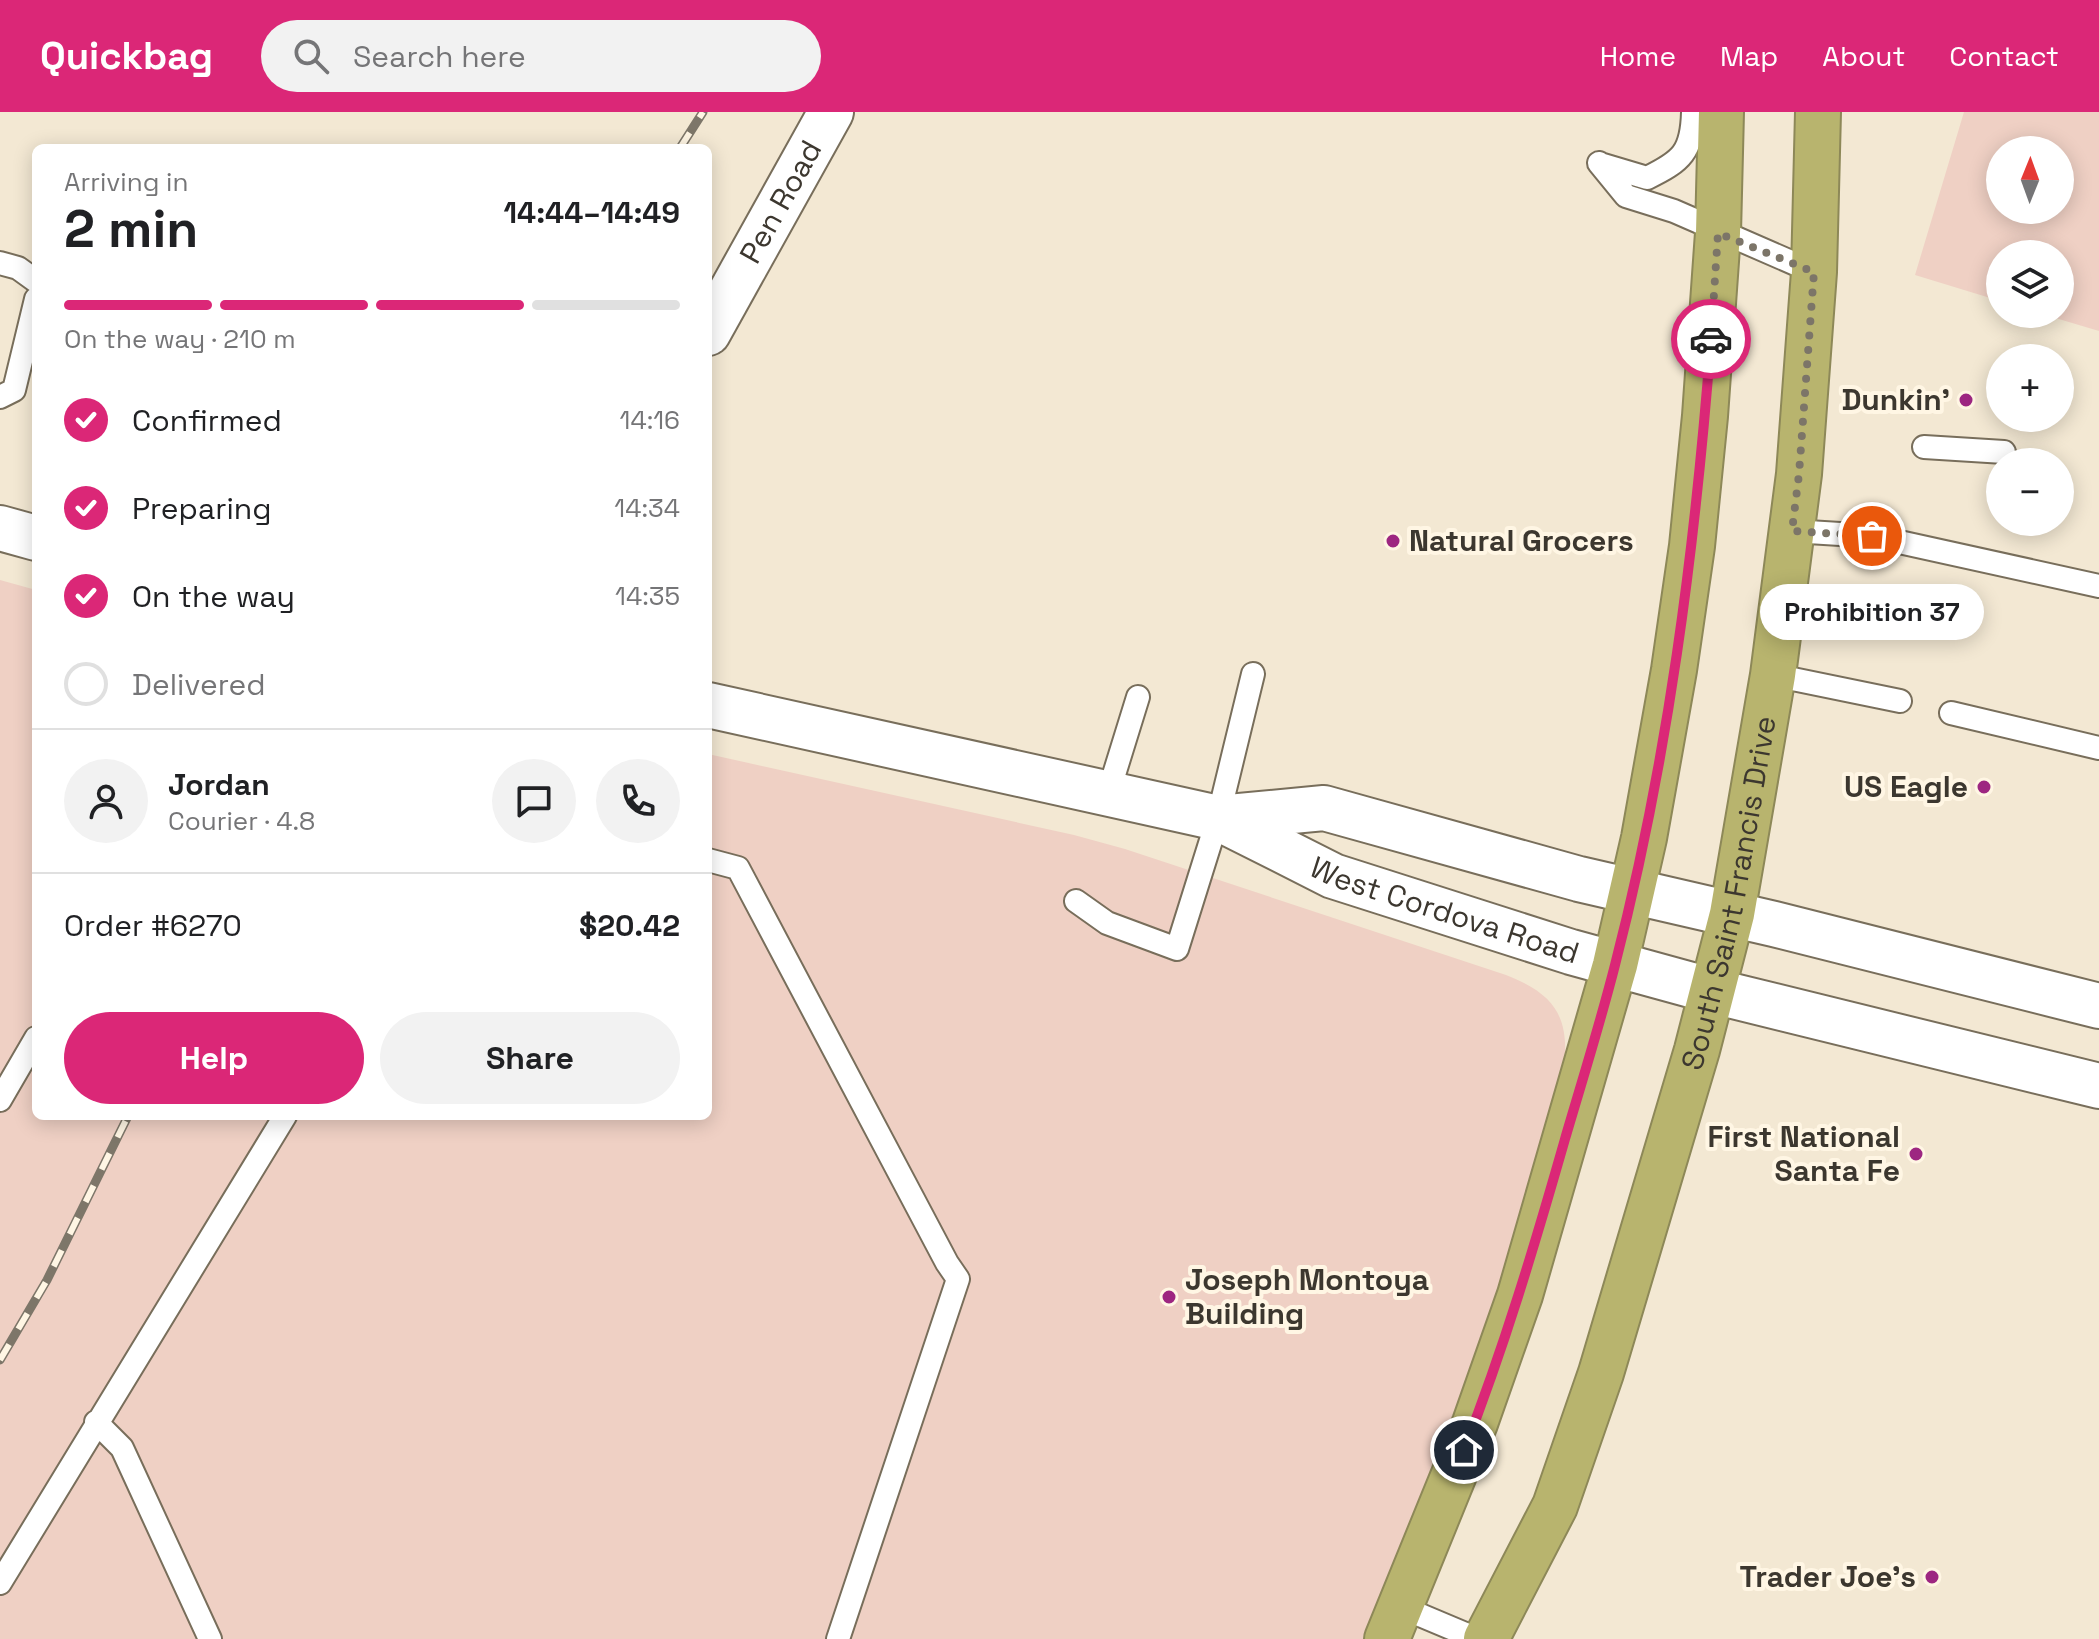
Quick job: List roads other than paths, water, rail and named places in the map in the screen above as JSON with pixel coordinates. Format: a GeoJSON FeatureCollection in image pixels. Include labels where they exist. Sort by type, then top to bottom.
{"type":"FeatureCollection","features":[{"type":"Feature","properties":{"kind":"highway"},"geometry":{"type":"LineString","coordinates":[[1394,1623],[1475,1423],[1520,1295],[1615,965],[1631,892],[1672,686],[1692,546],[1718,233],[1721,112]]}},
{"type":"Feature","properties":{"kind":"highway","name":"South Saint Francis Drive"},"geometry":{"type":"LineString","coordinates":[[1486,1639],[1555,1506],[1619,1317],[1713,991],[1732,914],[1773,675],[1799,474],[1814,272],[1818,112]]}},
{"type":"Feature","properties":{"kind":"main road","name":"Pen Road"},"geometry":{"type":"LineString","coordinates":[[712,326],[831,112]]}},
{"type":"Feature","properties":{"kind":"main road"},"geometry":{"type":"LineString","coordinates":[[0,528],[32,537]]}},
{"type":"Feature","properties":{"kind":"main road","name":"West Cordova Road"},"geometry":{"type":"LineString","coordinates":[[712,706],[1218,818],[1333,876],[1615,965],[2099,1086]]}},
{"type":"Feature","properties":{"kind":"main road","name":"West Cordova Road"},"geometry":{"type":"LineString","coordinates":[[1218,818],[1324,808],[1631,892],[1732,914],[2099,1006]]}},
{"type":"Feature","properties":{"kind":"lane"},"geometry":{"type":"LineString","coordinates":[[1693,112],[1688,148],[1678,162],[1660,172],[1647,178],[1599,163],[1626,196],[1674,211],[1718,233],[1814,272]]}},
{"type":"Feature","properties":{"kind":"lane"},"geometry":{"type":"LineString","coordinates":[[0,263],[18,268],[32,278]]}},
{"type":"Feature","properties":{"kind":"lane"},"geometry":{"type":"LineString","coordinates":[[0,397],[14,390],[32,316]]}},
{"type":"Feature","properties":{"kind":"lane"},"geometry":{"type":"LineString","coordinates":[[1924,447],[1986,451]]}},
{"type":"Feature","properties":{"kind":"lane"},"geometry":{"type":"LineString","coordinates":[[1792,531],[1872,536],[2099,586]]}},
{"type":"Feature","properties":{"kind":"lane"},"geometry":{"type":"LineString","coordinates":[[1076,901],[1107,923],[1177,949],[1218,818],[1253,674]]}},
{"type":"Feature","properties":{"kind":"lane"},"geometry":{"type":"LineString","coordinates":[[1773,675],[1900,701]]}},
{"type":"Feature","properties":{"kind":"lane"},"geometry":{"type":"LineString","coordinates":[[1108,794],[1138,697]]}},
{"type":"Feature","properties":{"kind":"lane"},"geometry":{"type":"LineString","coordinates":[[1951,713],[2099,748]]}},
{"type":"Feature","properties":{"kind":"lane"},"geometry":{"type":"LineString","coordinates":[[712,861],[738,868],[958,1279],[838,1639]]}},
{"type":"Feature","properties":{"kind":"lane"},"geometry":{"type":"LineString","coordinates":[[3,1089],[32,1044]]}},
{"type":"Feature","properties":{"kind":"lane"},"geometry":{"type":"LineString","coordinates":[[0,1583],[283,1120]]}},
{"type":"Feature","properties":{"kind":"lane"},"geometry":{"type":"LineString","coordinates":[[96,1422],[122,1448],[210,1639]]}},
{"type":"Feature","properties":{"kind":"lane"},"geometry":{"type":"LineString","coordinates":[[1394,1623],[1477,1639]]}},
{"type":"Feature","properties":{"kind":"railway"},"geometry":{"type":"LineString","coordinates":[[683,144],[703,112]]}},
{"type":"Feature","properties":{"kind":"railway"},"geometry":{"type":"LineString","coordinates":[[0,1360],[47,1280],[126,1120]]}},
{"type":"Feature","properties":{"kind":"place","name":"Dunkin'"},"geometry":{"type":"Point","coordinates":[1966,400]}},
{"type":"Feature","properties":{"kind":"place","name":"Prohibition 37"},"geometry":{"type":"Point","coordinates":[1872,536]}},
{"type":"Feature","properties":{"kind":"place","name":"Natural Grocers"},"geometry":{"type":"Point","coordinates":[1393,541]}},
{"type":"Feature","properties":{"kind":"place","name":"US Eagle"},"geometry":{"type":"Point","coordinates":[1984,787]}},
{"type":"Feature","properties":{"kind":"place","name":"First National Santa Fe"},"geometry":{"type":"Point","coordinates":[1916,1154]}},
{"type":"Feature","properties":{"kind":"place","name":"Joseph Montoya Building"},"geometry":{"type":"Point","coordinates":[1169,1297]}},
{"type":"Feature","properties":{"kind":"place","name":"Trader Joe's"},"geometry":{"type":"Point","coordinates":[1932,1577]}}]}
